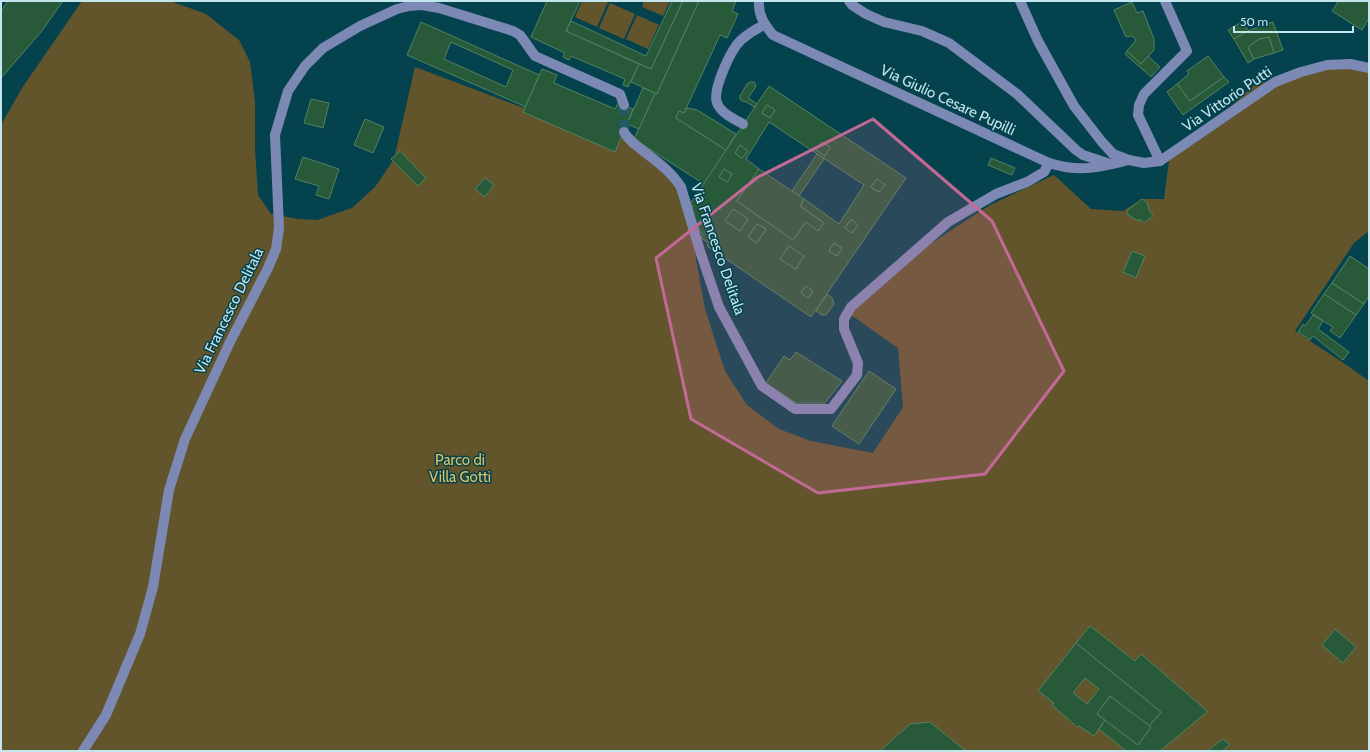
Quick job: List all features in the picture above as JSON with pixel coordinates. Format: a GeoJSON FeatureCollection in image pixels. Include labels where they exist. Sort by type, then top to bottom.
{"type":"FeatureCollection","features":[{"type":"Feature","properties":{"kind":"street"},"geometry":{"type":"LineString","coordinates":[[743,124],[729,116],[720,108],[716,101],[716,92],[723,72],[740,41],[764,25],[759,8],[759,1]]}},
{"type":"Feature","properties":{"kind":"street"},"geometry":{"type":"LineString","coordinates":[[849,1],[852,5],[866,14],[884,22],[922,31],[949,43],[1017,94],[1076,150],[1083,155],[1110,164]]}},
{"type":"Feature","properties":{"kind":"street"},"geometry":{"type":"LineString","coordinates":[[1020,1],[1038,41],[1074,106],[1093,132],[1113,154],[1129,160],[1144,163],[1160,161],[1138,115],[1139,105],[1144,94],[1187,52],[1165,1]]}},
{"type":"Feature","properties":{"kind":"street","name":"Via Francesco Delitala"},"geometry":{"type":"LineString","coordinates":[[83,751],[106,715],[140,634],[153,587],[170,490],[185,439],[230,342],[268,268],[276,249],[279,228],[275,135],[288,91],[305,66],[323,48],[360,26],[397,8],[422,5],[439,8],[513,31],[520,35],[536,56],[620,94],[624,105]]}},
{"type":"Feature","properties":{"kind":"street","name":"Via Giulio Cesare Pupilli"},"geometry":{"type":"LineString","coordinates":[[764,25],[773,35],[1049,163],[1069,169],[1083,169],[1095,168],[1129,160]]}},
{"type":"Feature","properties":{"kind":"street","name":"Via Vittorio Putti"},"geometry":{"type":"LineString","coordinates":[[1160,161],[1275,82],[1302,72],[1326,66],[1350,64],[1369,68]]}},
{"type":"Feature","properties":{"kind":"street","name":"Via Francesco Delitala"},"geometry":{"type":"LineString","coordinates":[[624,132],[628,139],[665,168],[682,187],[700,251],[719,307],[762,386],[795,409],[831,409],[857,375],[858,363],[844,329],[844,319],[851,307],[948,222],[996,194],[1027,182],[1044,172],[1049,163]]}},
{"type":"Feature","properties":{"kind":"highlighted area"},"geometry":{"type":"Polygon","coordinates":[[[873,119],[992,221],[1064,371],[985,474],[818,493],[691,419],[656,258],[758,177],[873,119]]]}},
{"type":"Feature","properties":{"kind":"green space","name":"Parco di Villa Gotti"},"geometry":{"type":"Polygon","coordinates":[[[82,1],[170,1],[206,14],[239,40],[250,62],[255,101],[255,150],[258,195],[271,214],[298,219],[317,220],[352,208],[375,187],[394,159],[415,67],[527,109],[562,113],[628,139],[665,168],[693,218],[696,260],[705,309],[725,371],[747,405],[779,429],[811,441],[873,453],[903,407],[898,348],[851,315],[852,312],[927,246],[990,205],[1054,175],[1091,209],[1123,211],[1142,199],[1164,199],[1170,154],[1188,147],[1253,86],[1318,65],[1369,68],[1369,231],[1354,243],[1295,331],[1369,381],[1369,751],[1,751],[1,125],[22,88],[82,1]]]}},
{"type":"Feature","properties":{"kind":"green space"},"geometry":{"type":"Polygon","coordinates":[[[582,1],[608,2],[597,27],[575,17],[582,1]]]}},
{"type":"Feature","properties":{"kind":"green space"},"geometry":{"type":"Polygon","coordinates":[[[644,1],[670,1],[663,16],[642,7],[644,1]]]}},
{"type":"Feature","properties":{"kind":"green space"},"geometry":{"type":"Polygon","coordinates":[[[610,3],[635,14],[624,39],[599,28],[610,3]]]}},
{"type":"Feature","properties":{"kind":"green space"},"geometry":{"type":"Polygon","coordinates":[[[637,15],[659,25],[648,49],[626,39],[637,15]]]}},
{"type":"Feature","properties":{"kind":"building"},"geometry":{"type":"Polygon","coordinates":[[[8,1],[63,1],[41,32],[1,77],[1,11],[8,1]]]}},
{"type":"Feature","properties":{"kind":"building"},"geometry":{"type":"Polygon","coordinates":[[[547,1],[580,1],[566,31],[639,64],[628,87],[623,85],[625,79],[571,56],[569,60],[563,57],[565,53],[531,37],[547,1]]]}},
{"type":"Feature","properties":{"kind":"building"},"geometry":{"type":"Polygon","coordinates":[[[672,1],[683,1],[651,69],[566,31],[571,21],[646,56],[672,1]]]}},
{"type":"Feature","properties":{"kind":"building"},"geometry":{"type":"Polygon","coordinates":[[[683,1],[699,1],[657,94],[631,82],[639,64],[651,69],[683,1]]]}},
{"type":"Feature","properties":{"kind":"building"},"geometry":{"type":"Polygon","coordinates":[[[699,1],[736,1],[732,11],[738,14],[727,38],[720,35],[684,113],[679,111],[676,118],[726,150],[704,184],[634,139],[655,93],[657,94],[699,1]]]}},
{"type":"Feature","properties":{"kind":"building"},"geometry":{"type":"Polygon","coordinates":[[[1331,1],[1369,1],[1369,18],[1362,30],[1332,11],[1338,2],[1331,1]]]}},
{"type":"Feature","properties":{"kind":"building"},"geometry":{"type":"Polygon","coordinates":[[[1132,2],[1137,13],[1143,11],[1154,39],[1154,50],[1141,64],[1127,51],[1136,40],[1132,36],[1126,37],[1114,10],[1132,2]]]}},
{"type":"Feature","properties":{"kind":"building"},"geometry":{"type":"Polygon","coordinates":[[[421,22],[539,75],[526,107],[407,55],[421,22]],[[451,42],[444,59],[506,87],[513,70],[451,42]]]}},
{"type":"Feature","properties":{"kind":"building"},"geometry":{"type":"Polygon","coordinates":[[[1242,22],[1249,31],[1234,39],[1228,30],[1242,22]]]}},
{"type":"Feature","properties":{"kind":"building"},"geometry":{"type":"Polygon","coordinates":[[[1273,22],[1283,50],[1274,53],[1269,37],[1259,39],[1248,47],[1254,59],[1248,63],[1234,39],[1250,30],[1273,22]]]}},
{"type":"Feature","properties":{"kind":"building"},"geometry":{"type":"Polygon","coordinates":[[[1269,37],[1274,53],[1254,59],[1248,47],[1259,39],[1269,37]]]}},
{"type":"Feature","properties":{"kind":"building"},"geometry":{"type":"Polygon","coordinates":[[[1127,51],[1141,64],[1148,56],[1160,67],[1151,77],[1125,54],[1127,51]]]}},
{"type":"Feature","properties":{"kind":"building"},"geometry":{"type":"Polygon","coordinates":[[[1208,56],[1224,77],[1190,101],[1177,84],[1189,74],[1187,71],[1208,56]]]}},
{"type":"Feature","properties":{"kind":"building"},"geometry":{"type":"Polygon","coordinates":[[[542,69],[557,75],[554,83],[615,109],[618,103],[633,109],[615,152],[523,112],[542,69]]]}},
{"type":"Feature","properties":{"kind":"building"},"geometry":{"type":"Polygon","coordinates":[[[1224,77],[1229,82],[1183,115],[1167,92],[1177,84],[1190,101],[1224,77]]]}},
{"type":"Feature","properties":{"kind":"building"},"geometry":{"type":"Polygon","coordinates":[[[754,82],[756,85],[748,98],[757,104],[754,107],[740,99],[740,96],[747,84],[754,82]]]}},
{"type":"Feature","properties":{"kind":"building"},"geometry":{"type":"Polygon","coordinates":[[[769,86],[906,178],[811,317],[707,246],[709,243],[701,238],[703,234],[700,232],[691,210],[693,206],[690,204],[769,86]],[[767,105],[762,113],[770,118],[775,110],[767,105]],[[769,122],[746,159],[759,169],[737,201],[793,240],[806,222],[818,231],[824,223],[800,206],[804,199],[839,224],[864,185],[769,122]],[[822,142],[816,150],[825,156],[830,147],[822,142]],[[740,145],[735,153],[742,158],[748,151],[740,145]],[[724,169],[719,177],[727,182],[732,174],[724,169]],[[877,179],[871,187],[879,192],[885,185],[877,179]],[[733,209],[725,221],[740,231],[748,219],[733,209]],[[851,219],[845,228],[852,233],[858,225],[851,219]],[[757,224],[748,237],[757,243],[766,229],[757,224]],[[834,243],[829,251],[837,256],[842,248],[834,243]],[[789,246],[780,259],[796,269],[804,256],[789,246]],[[806,286],[801,293],[808,298],[813,291],[806,286]]]}},
{"type":"Feature","properties":{"kind":"building"},"geometry":{"type":"Polygon","coordinates":[[[643,88],[655,93],[639,129],[627,124],[643,88]]]}},
{"type":"Feature","properties":{"kind":"building"},"geometry":{"type":"Polygon","coordinates":[[[311,99],[329,103],[323,128],[304,123],[311,99]]]}},
{"type":"Feature","properties":{"kind":"building"},"geometry":{"type":"Polygon","coordinates":[[[767,105],[775,110],[770,118],[762,113],[767,105]]]}},
{"type":"Feature","properties":{"kind":"building"},"geometry":{"type":"Polygon","coordinates":[[[687,108],[697,110],[736,134],[726,150],[676,118],[679,111],[684,113],[687,108]]]}},
{"type":"Feature","properties":{"kind":"building"},"geometry":{"type":"Polygon","coordinates":[[[365,119],[384,127],[373,153],[354,145],[365,119]]]}},
{"type":"Feature","properties":{"kind":"building"},"geometry":{"type":"Polygon","coordinates":[[[822,142],[830,147],[825,156],[816,150],[822,142]]]}},
{"type":"Feature","properties":{"kind":"building"},"geometry":{"type":"Polygon","coordinates":[[[740,145],[748,151],[742,158],[735,153],[740,145]]]}},
{"type":"Feature","properties":{"kind":"building"},"geometry":{"type":"Polygon","coordinates":[[[400,151],[426,178],[418,186],[391,159],[400,151]]]}},
{"type":"Feature","properties":{"kind":"building"},"geometry":{"type":"Polygon","coordinates":[[[817,154],[824,159],[799,196],[792,191],[817,154]]]}},
{"type":"Feature","properties":{"kind":"building"},"geometry":{"type":"Polygon","coordinates":[[[303,157],[339,169],[329,199],[316,195],[319,186],[295,179],[303,157]]]}},
{"type":"Feature","properties":{"kind":"building"},"geometry":{"type":"Polygon","coordinates":[[[991,158],[1015,168],[1012,175],[988,165],[991,158]]]}},
{"type":"Feature","properties":{"kind":"building"},"geometry":{"type":"Polygon","coordinates":[[[724,169],[732,174],[727,182],[719,177],[724,169]]]}},
{"type":"Feature","properties":{"kind":"building"},"geometry":{"type":"Polygon","coordinates":[[[759,169],[804,199],[800,206],[824,223],[818,231],[806,222],[793,240],[737,201],[759,169]]]}},
{"type":"Feature","properties":{"kind":"building"},"geometry":{"type":"Polygon","coordinates":[[[485,178],[494,185],[485,197],[475,189],[485,178]]]}},
{"type":"Feature","properties":{"kind":"building"},"geometry":{"type":"Polygon","coordinates":[[[877,179],[885,185],[879,192],[871,187],[877,179]]]}},
{"type":"Feature","properties":{"kind":"building"},"geometry":{"type":"Polygon","coordinates":[[[1142,199],[1147,202],[1153,216],[1144,223],[1140,219],[1138,221],[1128,215],[1127,211],[1142,199]]]}},
{"type":"Feature","properties":{"kind":"building"},"geometry":{"type":"Polygon","coordinates":[[[733,209],[748,219],[740,231],[725,221],[733,209]]]}},
{"type":"Feature","properties":{"kind":"building"},"geometry":{"type":"Polygon","coordinates":[[[851,219],[858,225],[852,233],[845,228],[851,219]]]}},
{"type":"Feature","properties":{"kind":"building"},"geometry":{"type":"Polygon","coordinates":[[[757,224],[766,229],[757,243],[748,237],[757,224]]]}},
{"type":"Feature","properties":{"kind":"building"},"geometry":{"type":"Polygon","coordinates":[[[834,243],[842,248],[837,256],[829,251],[834,243]]]}},
{"type":"Feature","properties":{"kind":"building"},"geometry":{"type":"Polygon","coordinates":[[[789,246],[804,256],[796,269],[780,259],[789,246]]]}},
{"type":"Feature","properties":{"kind":"building"},"geometry":{"type":"Polygon","coordinates":[[[1132,251],[1145,256],[1136,278],[1123,272],[1132,251]]]}},
{"type":"Feature","properties":{"kind":"building"},"geometry":{"type":"Polygon","coordinates":[[[1350,256],[1369,269],[1369,296],[1364,304],[1332,283],[1350,256]]]}},
{"type":"Feature","properties":{"kind":"building"},"geometry":{"type":"Polygon","coordinates":[[[1332,283],[1364,304],[1356,315],[1324,294],[1332,283]]]}},
{"type":"Feature","properties":{"kind":"building"},"geometry":{"type":"Polygon","coordinates":[[[806,286],[813,291],[808,298],[801,293],[806,286]]]}},
{"type":"Feature","properties":{"kind":"building"},"geometry":{"type":"Polygon","coordinates":[[[827,294],[832,298],[834,304],[826,315],[822,315],[816,311],[827,294]]]}},
{"type":"Feature","properties":{"kind":"building"},"geometry":{"type":"Polygon","coordinates":[[[1324,294],[1356,315],[1340,338],[1330,331],[1333,327],[1311,313],[1324,294]]]}},
{"type":"Feature","properties":{"kind":"building"},"geometry":{"type":"Polygon","coordinates":[[[1313,315],[1323,321],[1318,329],[1349,352],[1343,360],[1313,336],[1310,340],[1298,332],[1303,324],[1305,326],[1313,315]]]}},
{"type":"Feature","properties":{"kind":"building"},"geometry":{"type":"Polygon","coordinates":[[[796,352],[842,381],[825,403],[796,403],[766,383],[784,356],[790,360],[796,352]]]}},
{"type":"Feature","properties":{"kind":"building"},"geometry":{"type":"Polygon","coordinates":[[[869,371],[896,389],[859,444],[832,426],[869,371]]]}},
{"type":"Feature","properties":{"kind":"building"},"geometry":{"type":"Polygon","coordinates":[[[1090,626],[1135,661],[1141,654],[1207,712],[1160,751],[1126,751],[1099,729],[1105,720],[1138,745],[1151,727],[1149,726],[1161,712],[1076,643],[1090,626]]]}},
{"type":"Feature","properties":{"kind":"building"},"geometry":{"type":"Polygon","coordinates":[[[1335,629],[1356,647],[1343,663],[1322,645],[1335,629]]]}},
{"type":"Feature","properties":{"kind":"building"},"geometry":{"type":"Polygon","coordinates":[[[1076,643],[1161,712],[1149,726],[1110,696],[1097,714],[1105,720],[1094,736],[1079,726],[1077,727],[1052,705],[1054,703],[1038,691],[1076,643]],[[1085,678],[1073,693],[1087,704],[1099,689],[1085,678]]]}},
{"type":"Feature","properties":{"kind":"building"},"geometry":{"type":"Polygon","coordinates":[[[1110,696],[1151,727],[1138,745],[1097,714],[1110,696]]]}},
{"type":"Feature","properties":{"kind":"building"},"geometry":{"type":"Polygon","coordinates":[[[930,722],[966,751],[880,751],[910,724],[930,722]]]}},
{"type":"Feature","properties":{"kind":"building"},"geometry":{"type":"Polygon","coordinates":[[[1223,739],[1230,745],[1222,751],[1207,751],[1223,739]]]}},
{"type":"Feature","properties":{"kind":"tunnel"},"geometry":{"type":"LineString","coordinates":[[624,105],[624,132]]}}]}
